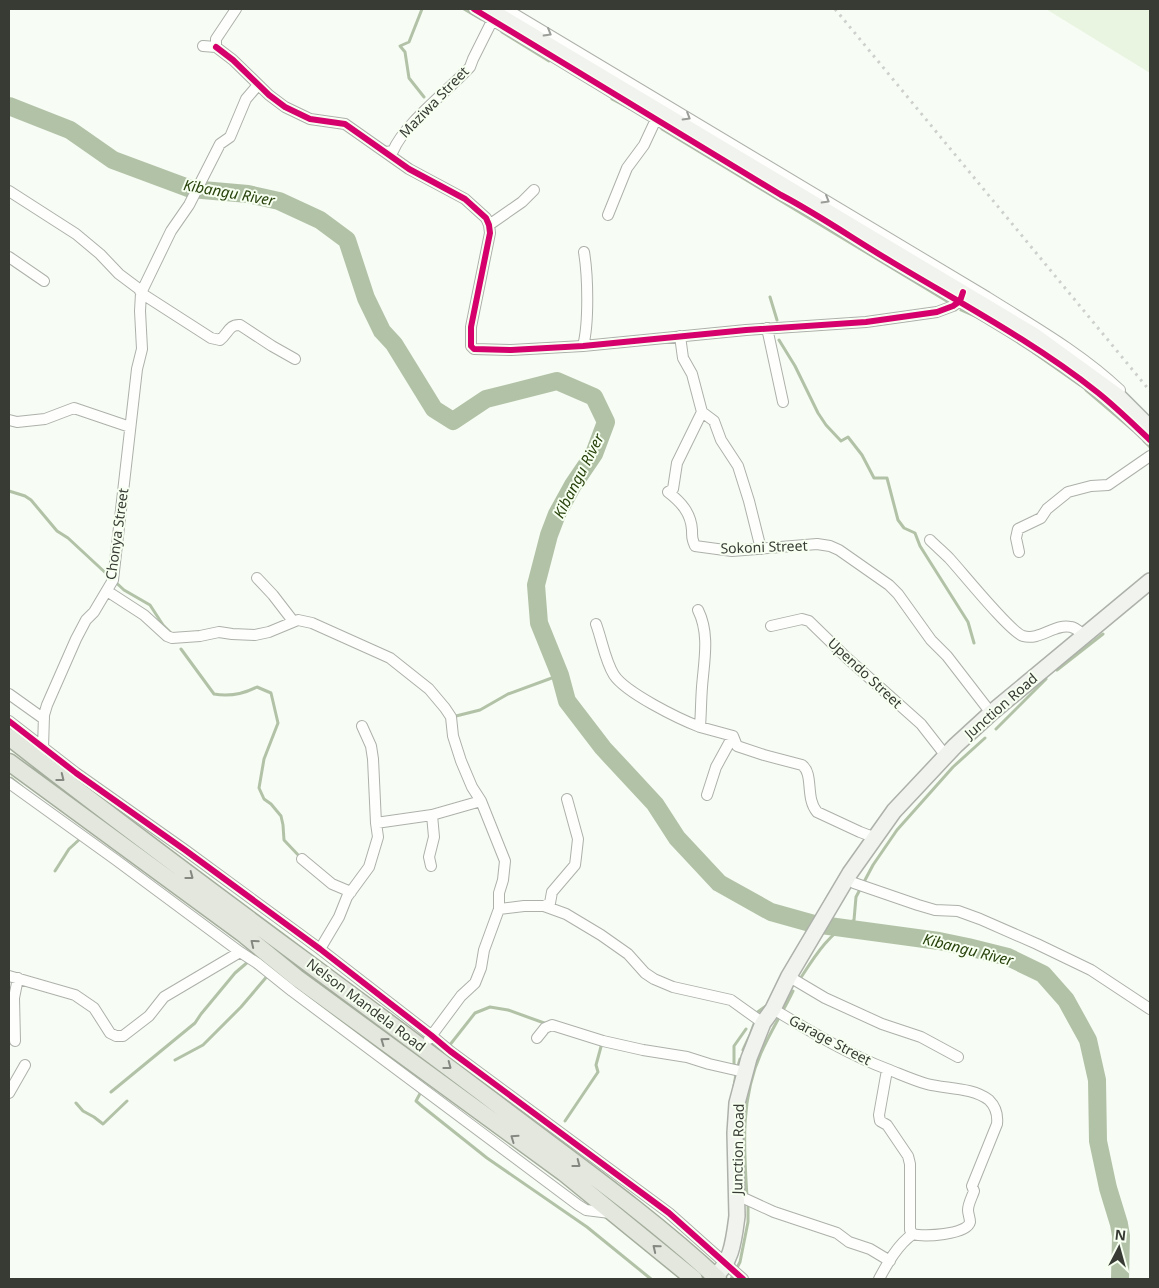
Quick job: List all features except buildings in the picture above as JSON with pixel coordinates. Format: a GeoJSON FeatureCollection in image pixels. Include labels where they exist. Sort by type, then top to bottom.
{"type":"FeatureCollection","features":[{"type":"Feature","properties":{"kind":"main road"},"geometry":{"type":"LineString","coordinates":[[490,15],[962,297],[1035,336],[1119,397],[1150,428]]}},
{"type":"Feature","properties":{"kind":"main road","name":"Junction Road"},"geometry":{"type":"LineString","coordinates":[[841,898],[850,873],[894,811],[946,756],[990,712],[1150,581]]}},
{"type":"Feature","properties":{"kind":"main road","name":"Nelson Mandela Road"},"geometry":{"type":"LineString","coordinates":[[9,737],[40,754],[192,878],[427,1041],[698,1260],[715,1278]]}},
{"type":"Feature","properties":{"kind":"main road","name":"Nelson Mandela Road"},"geometry":{"type":"LineString","coordinates":[[9,762],[242,933],[297,978],[550,1163],[694,1279]]}},
{"type":"Feature","properties":{"kind":"main road","name":"Junction Road"},"geometry":{"type":"LineString","coordinates":[[841,898],[854,883],[866,860],[872,843]]}},
{"type":"Feature","properties":{"kind":"main road"},"geometry":{"type":"LineString","coordinates":[[816,939],[841,898]]}},
{"type":"Feature","properties":{"kind":"main road","name":"Junction Road"},"geometry":{"type":"LineString","coordinates":[[781,990],[793,979],[816,939]]}},
{"type":"Feature","properties":{"kind":"main road","name":"Junction Road"},"geometry":{"type":"LineString","coordinates":[[715,1278],[726,1264],[733,1246],[738,1216],[735,1133],[736,1110],[744,1072],[763,1024],[781,990],[816,939]]}},
{"type":"Feature","properties":{"kind":"street"},"geometry":{"type":"LineString","coordinates":[[216,48],[216,39],[236,9]]}},
{"type":"Feature","properties":{"kind":"street"},"geometry":{"type":"LineString","coordinates":[[474,9],[490,15]]}},
{"type":"Feature","properties":{"kind":"street"},"geometry":{"type":"LineString","coordinates":[[506,9],[872,227],[1055,339],[1110,381],[1150,418]]}},
{"type":"Feature","properties":{"kind":"street","name":"Maziwa Street"},"geometry":{"type":"LineString","coordinates":[[386,152],[393,151],[397,140],[470,67],[490,15]]}},
{"type":"Feature","properties":{"kind":"street"},"geometry":{"type":"LineString","coordinates":[[203,46],[216,48],[240,66],[269,95],[285,107],[310,119],[345,124],[409,169],[466,199],[486,218],[489,224],[488,243],[471,327],[471,346],[474,349],[511,350],[583,346],[768,328],[866,322],[937,312],[953,306],[962,297],[1097,392],[1150,440]]}},
{"type":"Feature","properties":{"kind":"street","name":"Chonya Street"},"geometry":{"type":"LineString","coordinates":[[40,754],[44,719],[50,697],[86,620],[94,612],[112,580],[137,369],[142,349],[141,293],[171,231],[189,205],[220,144],[230,137],[246,99],[258,84]]}},
{"type":"Feature","properties":{"kind":"street"},"geometry":{"type":"LineString","coordinates":[[608,215],[627,168],[644,145],[658,116]]}},
{"type":"Feature","properties":{"kind":"street"},"geometry":{"type":"LineString","coordinates":[[489,224],[522,202],[534,190]]}},
{"type":"Feature","properties":{"kind":"street"},"geometry":{"type":"LineString","coordinates":[[9,191],[76,234],[100,254],[119,274],[139,289],[141,293],[211,338],[220,340],[231,327],[235,325],[240,326],[296,359]]}},
{"type":"Feature","properties":{"kind":"street"},"geometry":{"type":"LineString","coordinates":[[583,346],[586,335],[586,264],[584,252]]}},
{"type":"Feature","properties":{"kind":"street"},"geometry":{"type":"LineString","coordinates":[[9,257],[44,281]]}},
{"type":"Feature","properties":{"kind":"street"},"geometry":{"type":"LineString","coordinates":[[768,328],[783,402]]}},
{"type":"Feature","properties":{"kind":"street"},"geometry":{"type":"LineString","coordinates":[[680,336],[683,358],[692,374],[702,412],[714,421],[721,440],[738,466],[761,549]]}},
{"type":"Feature","properties":{"kind":"street"},"geometry":{"type":"LineString","coordinates":[[9,420],[17,422],[45,418],[74,408],[130,428]]}},
{"type":"Feature","properties":{"kind":"street","name":"Sokoni Street"},"geometry":{"type":"LineString","coordinates":[[702,412],[677,463],[673,488],[668,492],[688,512],[692,530],[691,539],[695,546],[732,551],[817,544],[830,546],[889,585],[990,712]]}},
{"type":"Feature","properties":{"kind":"street"},"geometry":{"type":"LineString","coordinates":[[1019,552],[1016,538],[1018,529],[1041,518],[1047,509],[1068,492],[1092,486],[1108,485],[1150,456]]}},
{"type":"Feature","properties":{"kind":"street"},"geometry":{"type":"LineString","coordinates":[[930,540],[948,557],[1010,626],[1022,636],[1038,636],[1048,631],[1068,626],[1084,635]]}},
{"type":"Feature","properties":{"kind":"street"},"geometry":{"type":"LineString","coordinates":[[257,578],[293,621]]}},
{"type":"Feature","properties":{"kind":"street"},"geometry":{"type":"LineString","coordinates":[[107,591],[172,638],[200,636],[219,632],[255,635],[269,632],[293,621],[306,621],[377,650],[390,658],[429,690],[451,717],[453,736],[461,761],[472,787],[481,801],[505,861],[503,880],[498,893],[499,909],[484,950],[475,983],[461,996],[427,1041]]}},
{"type":"Feature","properties":{"kind":"street"},"geometry":{"type":"LineString","coordinates":[[698,610],[705,634],[700,726]]}},
{"type":"Feature","properties":{"kind":"street","name":"Upendo Street"},"geometry":{"type":"LineString","coordinates":[[771,626],[802,618],[809,621],[847,658],[921,724],[946,756]]}},
{"type":"Feature","properties":{"kind":"street"},"geometry":{"type":"LineString","coordinates":[[596,624],[614,675],[623,684],[680,718],[733,736],[738,746],[804,766],[807,772],[812,806],[817,812],[860,832],[872,843]]}},
{"type":"Feature","properties":{"kind":"street"},"geometry":{"type":"LineString","coordinates":[[9,694],[44,719]]}},
{"type":"Feature","properties":{"kind":"street"},"geometry":{"type":"LineString","coordinates":[[9,721],[40,754],[320,949],[427,1041],[450,1051],[669,1213],[743,1279]]}},
{"type":"Feature","properties":{"kind":"street"},"geometry":{"type":"LineString","coordinates":[[320,949],[339,917],[347,897],[369,866],[378,837],[373,759],[371,746],[362,726]]}},
{"type":"Feature","properties":{"kind":"street"},"geometry":{"type":"LineString","coordinates":[[707,794],[716,767],[733,736]]}},
{"type":"Feature","properties":{"kind":"street"},"geometry":{"type":"LineString","coordinates":[[9,783],[257,963],[578,1205],[586,1210],[614,1213]]}},
{"type":"Feature","properties":{"kind":"street"},"geometry":{"type":"LineString","coordinates":[[544,906],[550,903],[552,892],[574,865],[576,857],[578,839],[567,799]]}},
{"type":"Feature","properties":{"kind":"street"},"geometry":{"type":"LineString","coordinates":[[376,823],[432,815],[481,801]]}},
{"type":"Feature","properties":{"kind":"street"},"geometry":{"type":"LineString","coordinates":[[431,866],[430,857],[434,837],[432,815]]}},
{"type":"Feature","properties":{"kind":"street"},"geometry":{"type":"LineString","coordinates":[[302,859],[332,884],[351,892]]}},
{"type":"Feature","properties":{"kind":"street"},"geometry":{"type":"LineString","coordinates":[[854,883],[935,910],[958,911],[980,919],[1091,970],[1150,1009]]}},
{"type":"Feature","properties":{"kind":"street"},"geometry":{"type":"LineString","coordinates":[[499,909],[544,906],[566,914],[628,954],[645,973],[654,979],[673,987],[732,1000],[763,1024]]}},
{"type":"Feature","properties":{"kind":"street"},"geometry":{"type":"LineString","coordinates":[[15,1041],[13,977],[75,995],[94,1008],[110,1033],[116,1036],[123,1036],[149,1016],[164,997],[240,952]]}},
{"type":"Feature","properties":{"kind":"street"},"geometry":{"type":"LineString","coordinates":[[793,979],[825,998],[882,1024],[920,1037],[958,1057]]}},
{"type":"Feature","properties":{"kind":"street","name":"Garage Street"},"geometry":{"type":"LineString","coordinates":[[772,1010],[866,1061],[927,1084],[956,1089],[980,1096],[993,1106],[997,1116],[996,1124],[972,1186],[974,1191],[968,1207],[970,1221],[963,1229],[928,1236],[913,1234],[910,1230],[908,1223],[910,1164],[908,1156],[886,1125],[880,1121],[879,1114],[887,1070]]}},
{"type":"Feature","properties":{"kind":"street"},"geometry":{"type":"LineString","coordinates":[[537,1038],[544,1028],[552,1026],[602,1041],[687,1057],[744,1072]]}},
{"type":"Feature","properties":{"kind":"street"},"geometry":{"type":"LineString","coordinates":[[9,1093],[25,1065]]}},
{"type":"Feature","properties":{"kind":"street"},"geometry":{"type":"LineString","coordinates":[[737,1195],[774,1212],[837,1233],[849,1242],[870,1250],[890,1261]]}},
{"type":"Feature","properties":{"kind":"street"},"geometry":{"type":"LineString","coordinates":[[879,1279],[905,1241],[913,1234]]}},
{"type":"Feature","properties":{"kind":"green space"},"geometry":{"type":"Polygon","coordinates":[[[1046,9],[1150,9],[1150,73],[1046,9]]]}},
{"type":"Feature","properties":{"kind":"waterway"},"geometry":{"type":"LineString","coordinates":[[422,9],[409,42],[400,46],[405,52],[409,78],[424,97]]}},
{"type":"Feature","properties":{"kind":"waterway"},"geometry":{"type":"LineString","coordinates":[[464,9],[481,19]]}},
{"type":"Feature","properties":{"kind":"waterway"},"geometry":{"type":"LineString","coordinates":[[502,32],[549,61]]}},
{"type":"Feature","properties":{"kind":"waterway"},"geometry":{"type":"LineString","coordinates":[[612,99],[629,108]]}},
{"type":"Feature","properties":{"kind":"waterway","name":"Kibangu River"},"geometry":{"type":"LineString","coordinates":[[9,106],[70,130],[113,160],[191,189],[248,194],[279,201],[320,220],[347,240],[366,298],[382,331],[394,344],[434,409],[453,421],[486,399],[557,381],[594,397],[606,422],[594,454],[573,485],[557,514],[549,535],[536,585],[539,623],[560,675],[567,701],[603,748],[655,804],[677,838],[719,883],[771,912],[814,924],[939,941],[968,947],[1008,957],[1043,974],[1066,1000],[1088,1040],[1097,1080],[1098,1141],[1121,1236],[1120,1279]]}},
{"type":"Feature","properties":{"kind":"waterway"},"geometry":{"type":"LineString","coordinates":[[662,129],[950,303]]}},
{"type":"Feature","properties":{"kind":"waterway"},"geometry":{"type":"LineString","coordinates":[[770,297],[777,320]]}},
{"type":"Feature","properties":{"kind":"waterway"},"geometry":{"type":"LineString","coordinates":[[961,310],[977,317]]}},
{"type":"Feature","properties":{"kind":"waterway"},"geometry":{"type":"LineString","coordinates":[[779,340],[826,425],[841,441],[848,437],[862,455],[874,478],[887,478],[898,520],[904,528],[915,533],[920,546],[968,622],[974,643]]}},
{"type":"Feature","properties":{"kind":"waterway"},"geometry":{"type":"LineString","coordinates":[[1033,352],[1080,385]]}},
{"type":"Feature","properties":{"kind":"waterway"},"geometry":{"type":"LineString","coordinates":[[1086,390],[1133,430]]}},
{"type":"Feature","properties":{"kind":"waterway"},"geometry":{"type":"LineString","coordinates":[[1144,441],[1150,447]]}},
{"type":"Feature","properties":{"kind":"waterway"},"geometry":{"type":"LineString","coordinates":[[9,491],[31,500],[57,531],[68,538],[124,590],[150,605],[163,625],[171,633]]}},
{"type":"Feature","properties":{"kind":"waterway"},"geometry":{"type":"LineString","coordinates":[[1057,670],[1103,634]]}},
{"type":"Feature","properties":{"kind":"waterway"},"geometry":{"type":"LineString","coordinates":[[181,649],[214,694],[236,694],[257,687],[271,693],[278,723],[264,759],[259,788],[264,799],[281,816],[284,840],[301,858]]}},
{"type":"Feature","properties":{"kind":"waterway"},"geometry":{"type":"LineString","coordinates":[[452,717],[480,710],[508,694],[560,675]]}},
{"type":"Feature","properties":{"kind":"waterway"},"geometry":{"type":"LineString","coordinates":[[996,729],[1046,679]]}},
{"type":"Feature","properties":{"kind":"waterway"},"geometry":{"type":"LineString","coordinates":[[800,979],[830,938],[854,920],[856,897],[873,865],[897,830],[953,767],[985,738]]}},
{"type":"Feature","properties":{"kind":"waterway"},"geometry":{"type":"LineString","coordinates":[[9,779],[11,778],[22,787]]}},
{"type":"Feature","properties":{"kind":"waterway"},"geometry":{"type":"LineString","coordinates":[[55,871],[69,849],[81,838]]}},
{"type":"Feature","properties":{"kind":"waterway"},"geometry":{"type":"LineString","coordinates":[[111,1092],[195,1023],[235,973],[249,961]]}},
{"type":"Feature","properties":{"kind":"waterway"},"geometry":{"type":"LineString","coordinates":[[175,1060],[203,1045],[241,1007],[269,974]]}},
{"type":"Feature","properties":{"kind":"waterway"},"geometry":{"type":"LineString","coordinates":[[747,1197],[745,1124],[750,1088],[754,1071],[768,1037],[793,991]]}},
{"type":"Feature","properties":{"kind":"waterway"},"geometry":{"type":"LineString","coordinates":[[755,1014],[766,1006]]}},
{"type":"Feature","properties":{"kind":"waterway"},"geometry":{"type":"LineString","coordinates":[[449,1046],[475,1013],[490,1007],[508,1010],[547,1024]]}},
{"type":"Feature","properties":{"kind":"waterway"},"geometry":{"type":"LineString","coordinates":[[743,1050],[754,1024]]}},
{"type":"Feature","properties":{"kind":"waterway"},"geometry":{"type":"LineString","coordinates":[[733,1067],[734,1046],[746,1029]]}},
{"type":"Feature","properties":{"kind":"waterway"},"geometry":{"type":"LineString","coordinates":[[565,1121],[598,1072],[596,1065],[602,1043]]}},
{"type":"Feature","properties":{"kind":"waterway"},"geometry":{"type":"LineString","coordinates":[[738,1066],[740,1059]]}},
{"type":"Feature","properties":{"kind":"waterway"},"geometry":{"type":"LineString","coordinates":[[734,1086],[736,1074]]}},
{"type":"Feature","properties":{"kind":"waterway"},"geometry":{"type":"LineString","coordinates":[[422,1090],[416,1101],[423,1107],[487,1158],[587,1227],[651,1279]]}},
{"type":"Feature","properties":{"kind":"waterway"},"geometry":{"type":"LineString","coordinates":[[76,1103],[83,1111],[103,1124],[127,1101]]}},
{"type":"Feature","properties":{"kind":"waterway"},"geometry":{"type":"LineString","coordinates":[[731,1279],[740,1262],[748,1222],[748,1203]]}},
{"type":"Feature","properties":{"kind":"railway"},"geometry":{"type":"LineString","coordinates":[[835,9],[1150,391]]}},
{"type":"Feature","properties":{"kind":"cycle path"},"geometry":{"type":"LineString","coordinates":[[474,9],[1048,356],[1097,392],[1150,440]]}},
{"type":"Feature","properties":{"kind":"cycle path"},"geometry":{"type":"LineString","coordinates":[[216,47],[285,107],[310,119],[345,124],[409,169],[465,199],[486,218],[490,233],[471,327],[471,346],[474,349],[511,350],[583,346],[746,330],[866,322],[937,312],[960,301],[963,292]]}},
{"type":"Feature","properties":{"kind":"cycle path"},"geometry":{"type":"LineString","coordinates":[[9,721],[76,773],[320,949],[450,1051],[669,1213],[743,1279]]}}]}
